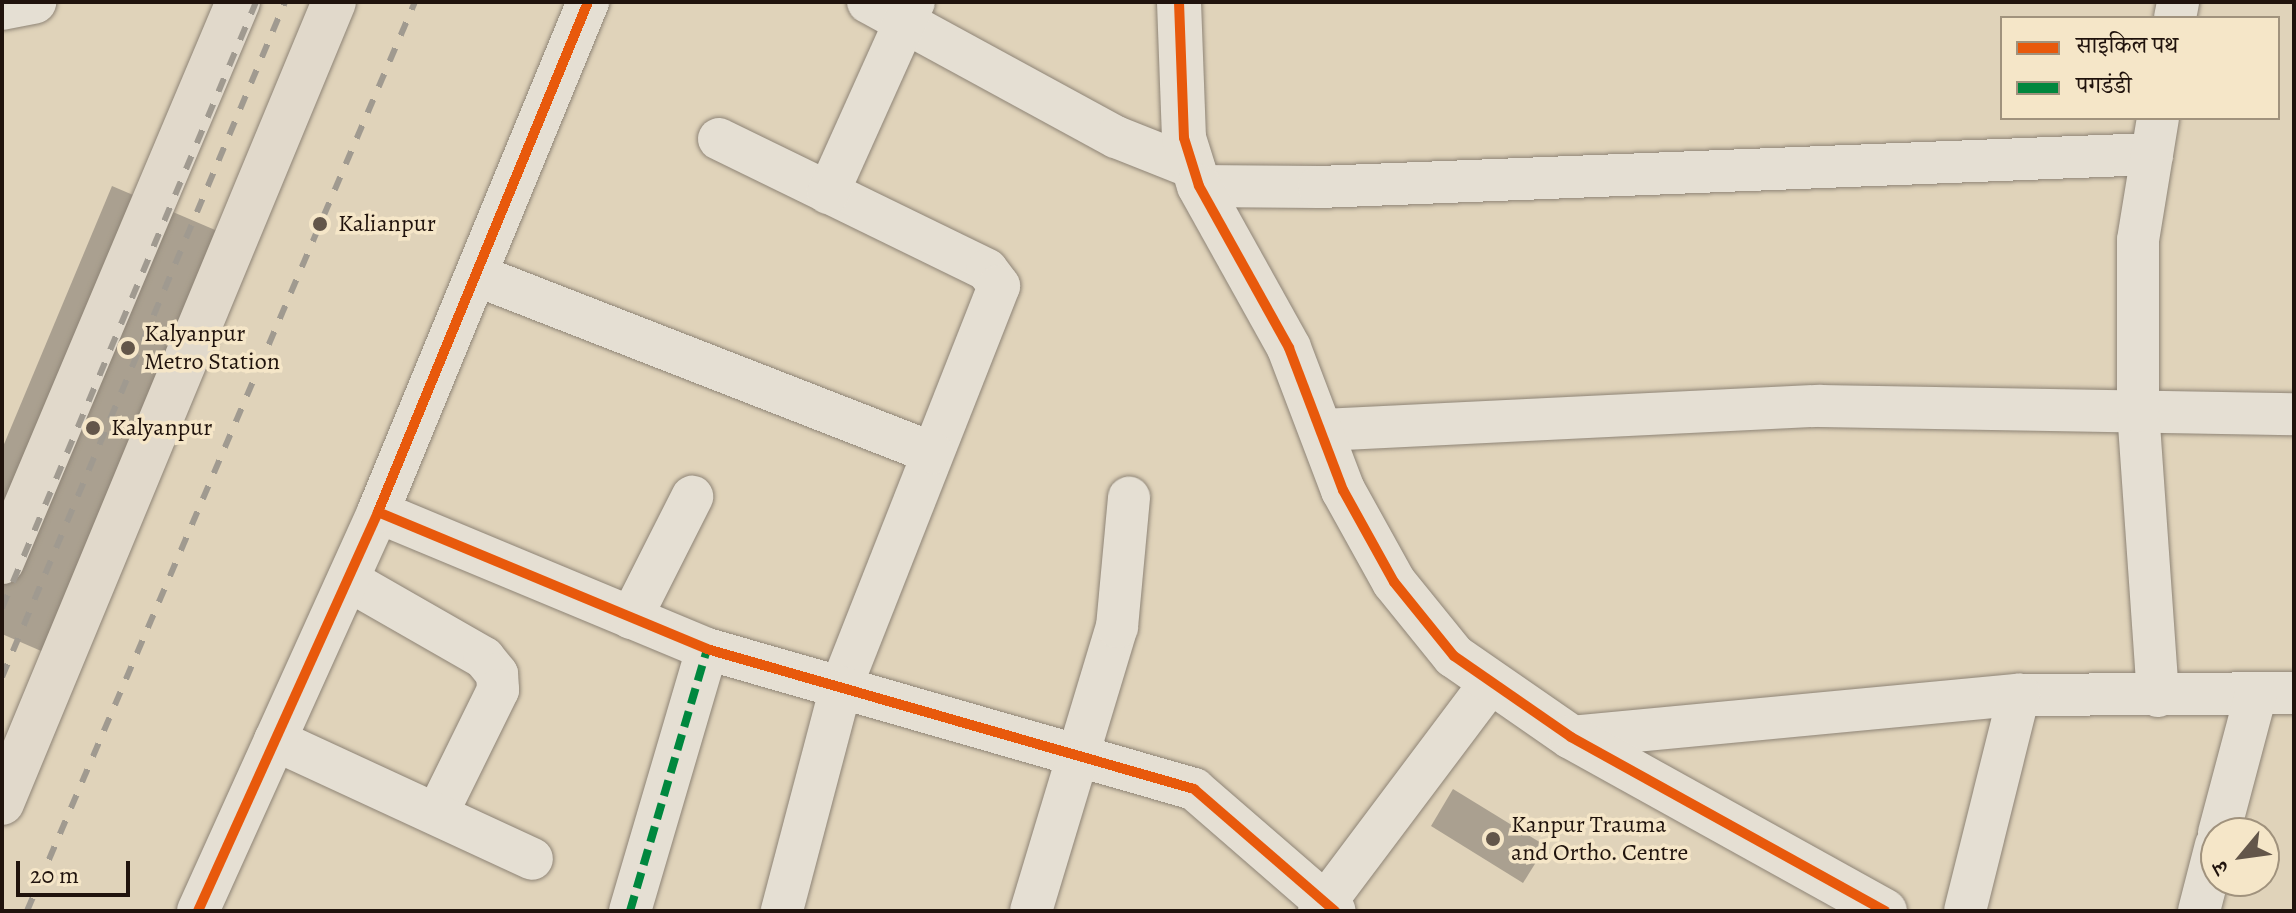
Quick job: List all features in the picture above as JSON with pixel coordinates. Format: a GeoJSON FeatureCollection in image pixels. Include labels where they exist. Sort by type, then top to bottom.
{"type":"FeatureCollection","features":[{"type":"Feature","properties":{"kind":"highway"},"geometry":{"type":"LineString","coordinates":[[2,562],[238,2]]}},
{"type":"Feature","properties":{"kind":"highway"},"geometry":{"type":"LineString","coordinates":[[2,803],[334,2]]}},
{"type":"Feature","properties":{"kind":"street"},"geometry":{"type":"LineString","coordinates":[[2,8],[34,2]]}},
{"type":"Feature","properties":{"kind":"street"},"geometry":{"type":"LineString","coordinates":[[198,911],[378,512],[588,2]]}},
{"type":"Feature","properties":{"kind":"street"},"geometry":{"type":"LineString","coordinates":[[868,2],[909,12],[1116,137],[1196,177],[1319,187],[2155,136],[2138,240],[2138,411],[2158,696]]}},
{"type":"Feature","properties":{"kind":"street"},"geometry":{"type":"LineString","coordinates":[[1179,2],[1184,138],[1196,177],[1289,348],[1323,430],[1343,490],[1394,582],[1454,656],[1571,737],[1885,911]]}},
{"type":"Feature","properties":{"kind":"street"},"geometry":{"type":"LineString","coordinates":[[828,193],[909,12]]}},
{"type":"Feature","properties":{"kind":"street"},"geometry":{"type":"LineString","coordinates":[[719,139],[997,280],[841,687],[782,911]]}},
{"type":"Feature","properties":{"kind":"street"},"geometry":{"type":"LineString","coordinates":[[476,275],[932,453]]}},
{"type":"Feature","properties":{"kind":"street"},"geometry":{"type":"LineString","coordinates":[[1323,430],[1820,406],[2294,414]]}},
{"type":"Feature","properties":{"kind":"street"},"geometry":{"type":"LineString","coordinates":[[631,618],[692,497]]}},
{"type":"Feature","properties":{"kind":"street"},"geometry":{"type":"LineString","coordinates":[[1031,911],[1075,753],[1117,627],[1129,498]]}},
{"type":"Feature","properties":{"kind":"street"},"geometry":{"type":"LineString","coordinates":[[378,512],[707,649],[1194,789],[1326,909],[1491,682]]}},
{"type":"Feature","properties":{"kind":"street"},"geometry":{"type":"LineString","coordinates":[[348,580],[484,658],[497,674],[498,690],[438,812]]}},
{"type":"Feature","properties":{"kind":"street"},"geometry":{"type":"LineString","coordinates":[[630,911],[707,649]]}},
{"type":"Feature","properties":{"kind":"street"},"geometry":{"type":"LineString","coordinates":[[1571,737],[2019,695],[2275,694],[2225,817]]}},
{"type":"Feature","properties":{"kind":"street"},"geometry":{"type":"LineString","coordinates":[[1965,911],[2019,695]]}},
{"type":"Feature","properties":{"kind":"street"},"geometry":{"type":"LineString","coordinates":[[275,740],[438,812],[532,859]]}},
{"type":"Feature","properties":{"kind":"building","name":"Kalyanpur Metro Station"},"geometry":{"type":"Polygon","coordinates":[[[112,186],[255,247],[78,667],[2,634],[2,449],[112,186]]]}},
{"type":"Feature","properties":{"kind":"building"},"geometry":{"type":"Polygon","coordinates":[[[1453,789],[1546,846],[1523,883],[1431,826],[1453,789]]]}},
{"type":"Feature","properties":{"kind":"railway"},"geometry":{"type":"LineString","coordinates":[[2,608],[256,2]]}},
{"type":"Feature","properties":{"kind":"railway"},"geometry":{"type":"LineString","coordinates":[[2,677],[285,2]]}},
{"type":"Feature","properties":{"kind":"railway"},"geometry":{"type":"LineString","coordinates":[[27,911],[415,2]]}},
{"type":"Feature","properties":{"kind":"marked path"},"geometry":{"type":"LineString","coordinates":[[630,911],[707,649]]}},
{"type":"Feature","properties":{"kind":"cycle path"},"geometry":{"type":"LineString","coordinates":[[198,911],[378,512],[588,2]]}},
{"type":"Feature","properties":{"kind":"cycle path"},"geometry":{"type":"LineString","coordinates":[[1179,2],[1184,138],[1199,186],[1289,348],[1343,490],[1394,582],[1454,656],[1571,737],[1885,911]]}},
{"type":"Feature","properties":{"kind":"cycle path"},"geometry":{"type":"LineString","coordinates":[[378,512],[707,649],[1194,789],[1335,911]]}},
{"type":"Feature","properties":{"kind":"place","name":"Kalianpur"},"geometry":{"type":"Point","coordinates":[320,224]}},
{"type":"Feature","properties":{"kind":"place","name":"Kalyanpur Metro Station"},"geometry":{"type":"Point","coordinates":[128,348]}},
{"type":"Feature","properties":{"kind":"place","name":"Kalyanpur"},"geometry":{"type":"Point","coordinates":[93,428]}},
{"type":"Feature","properties":{"kind":"place","name":"Kanpur Trauma and Ortho. Centre"},"geometry":{"type":"Point","coordinates":[1493,839]}}]}
